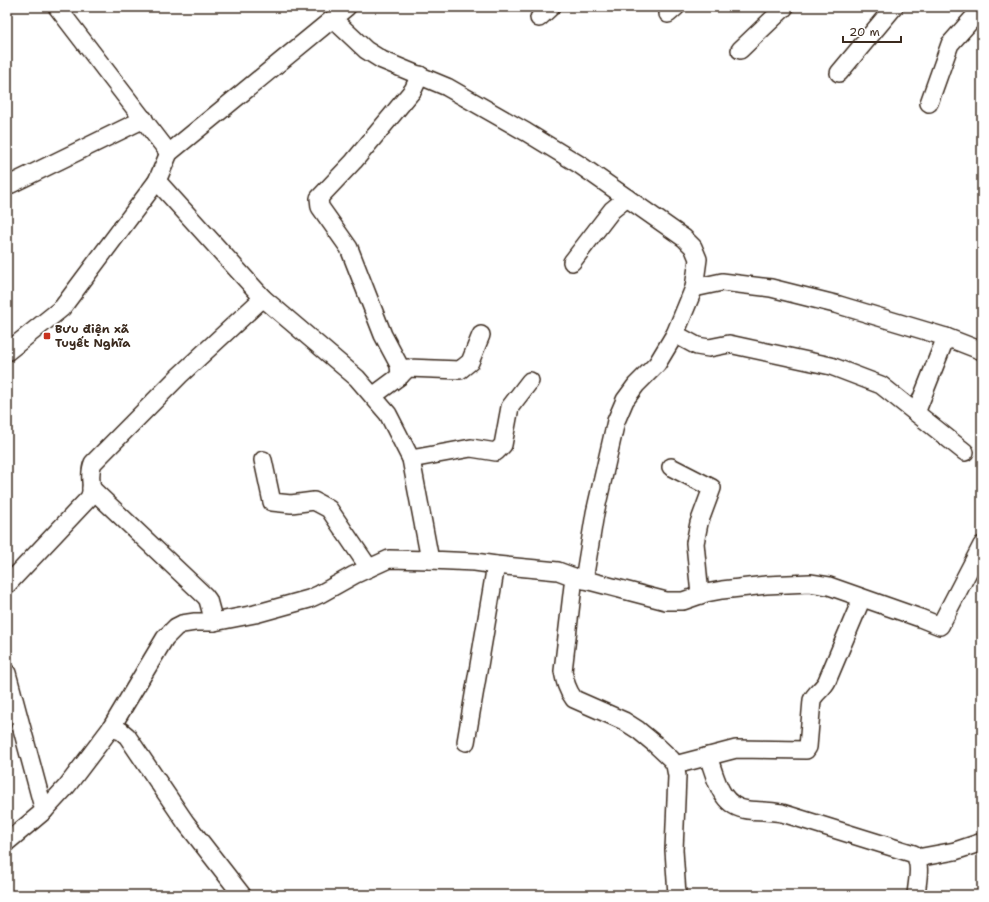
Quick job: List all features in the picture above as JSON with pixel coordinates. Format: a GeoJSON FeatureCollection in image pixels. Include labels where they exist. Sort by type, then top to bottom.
{"type":"FeatureCollection","features":[{"type":"Feature","properties":{"kind":"street"},"geometry":{"type":"LineString","coordinates":[[57,7],[170,153]]}},
{"type":"Feature","properties":{"kind":"street"},"geometry":{"type":"LineString","coordinates":[[7,352],[62,308],[157,181],[170,153],[346,7]]}},
{"type":"Feature","properties":{"kind":"street"},"geometry":{"type":"LineString","coordinates":[[740,50],[786,7]]}},
{"type":"Feature","properties":{"kind":"street"},"geometry":{"type":"LineString","coordinates":[[840,73],[894,7]]}},
{"type":"Feature","properties":{"kind":"street"},"geometry":{"type":"LineString","coordinates":[[929,103],[950,44],[982,8]]}},
{"type":"Feature","properties":{"kind":"street"},"geometry":{"type":"LineString","coordinates":[[333,19],[366,50],[382,60],[447,87],[580,165],[684,238],[693,247],[698,259],[694,288],[675,334],[657,364],[636,385],[625,400],[616,421],[579,579],[563,671],[566,686],[574,698],[624,721],[638,730],[656,744],[675,766],[677,776],[674,850],[677,895]]}},
{"type":"Feature","properties":{"kind":"street"},"geometry":{"type":"LineString","coordinates":[[400,376],[399,365],[384,335],[349,248],[320,207],[319,198],[354,161],[413,90],[420,75]]}},
{"type":"Feature","properties":{"kind":"street"},"geometry":{"type":"LineString","coordinates":[[7,186],[144,119]]}},
{"type":"Feature","properties":{"kind":"street"},"geometry":{"type":"LineString","coordinates":[[157,181],[263,298],[352,373],[374,396],[388,414],[411,459],[430,560]]}},
{"type":"Feature","properties":{"kind":"street"},"geometry":{"type":"LineString","coordinates":[[572,262],[612,210],[627,198]]}},
{"type":"Feature","properties":{"kind":"street"},"geometry":{"type":"LineString","coordinates":[[694,288],[722,282],[771,288],[838,305],[946,337],[982,351]]}},
{"type":"Feature","properties":{"kind":"street"},"geometry":{"type":"LineString","coordinates":[[7,585],[89,498],[91,488],[90,470],[93,463],[180,375],[263,298]]}},
{"type":"Feature","properties":{"kind":"street"},"geometry":{"type":"LineString","coordinates":[[675,334],[696,346],[703,348],[729,344],[831,366],[880,385],[965,452]]}},
{"type":"Feature","properties":{"kind":"street"},"geometry":{"type":"LineString","coordinates":[[374,396],[408,368],[460,370],[470,362],[481,335]]}},
{"type":"Feature","properties":{"kind":"street"},"geometry":{"type":"LineString","coordinates":[[916,413],[946,337]]}},
{"type":"Feature","properties":{"kind":"street"},"geometry":{"type":"LineString","coordinates":[[411,459],[471,448],[496,452],[503,445],[510,407],[530,382]]}},
{"type":"Feature","properties":{"kind":"street"},"geometry":{"type":"LineString","coordinates":[[263,460],[272,502],[291,504],[314,501],[329,509],[369,568]]}},
{"type":"Feature","properties":{"kind":"street"},"geometry":{"type":"LineString","coordinates":[[671,467],[712,488],[699,523],[695,543],[700,595]]}},
{"type":"Feature","properties":{"kind":"street"},"geometry":{"type":"LineString","coordinates":[[91,488],[205,596],[208,600],[214,622]]}},
{"type":"Feature","properties":{"kind":"street"},"geometry":{"type":"LineString","coordinates":[[7,842],[44,812],[67,786],[111,728],[165,638],[176,627],[195,622],[214,622],[255,614],[309,599],[354,575],[389,559],[475,562],[558,570],[579,579],[666,601],[684,601],[700,595],[722,590],[810,583],[829,586],[940,626],[982,545]]}},
{"type":"Feature","properties":{"kind":"street"},"geometry":{"type":"LineString","coordinates":[[466,742],[496,565]]}},
{"type":"Feature","properties":{"kind":"street"},"geometry":{"type":"LineString","coordinates":[[675,766],[736,749],[806,750],[808,747],[812,700],[814,695],[823,689],[827,681],[862,598]]}},
{"type":"Feature","properties":{"kind":"street"},"geometry":{"type":"LineString","coordinates":[[7,673],[44,812]]}},
{"type":"Feature","properties":{"kind":"street"},"geometry":{"type":"LineString","coordinates":[[111,728],[121,731],[127,736],[182,817],[242,895]]}},
{"type":"Feature","properties":{"kind":"street"},"geometry":{"type":"LineString","coordinates":[[708,756],[722,795],[731,805],[746,810],[764,810],[782,813],[914,854],[917,858],[919,870],[916,895]]}},
{"type":"Feature","properties":{"kind":"street"},"geometry":{"type":"LineString","coordinates":[[917,858],[955,851],[982,842]]}},
{"type":"Feature","properties":{"kind":"place","name":"Bưu điện xã Tuyết Nghĩa"},"geometry":{"type":"Point","coordinates":[47,336]}}]}
